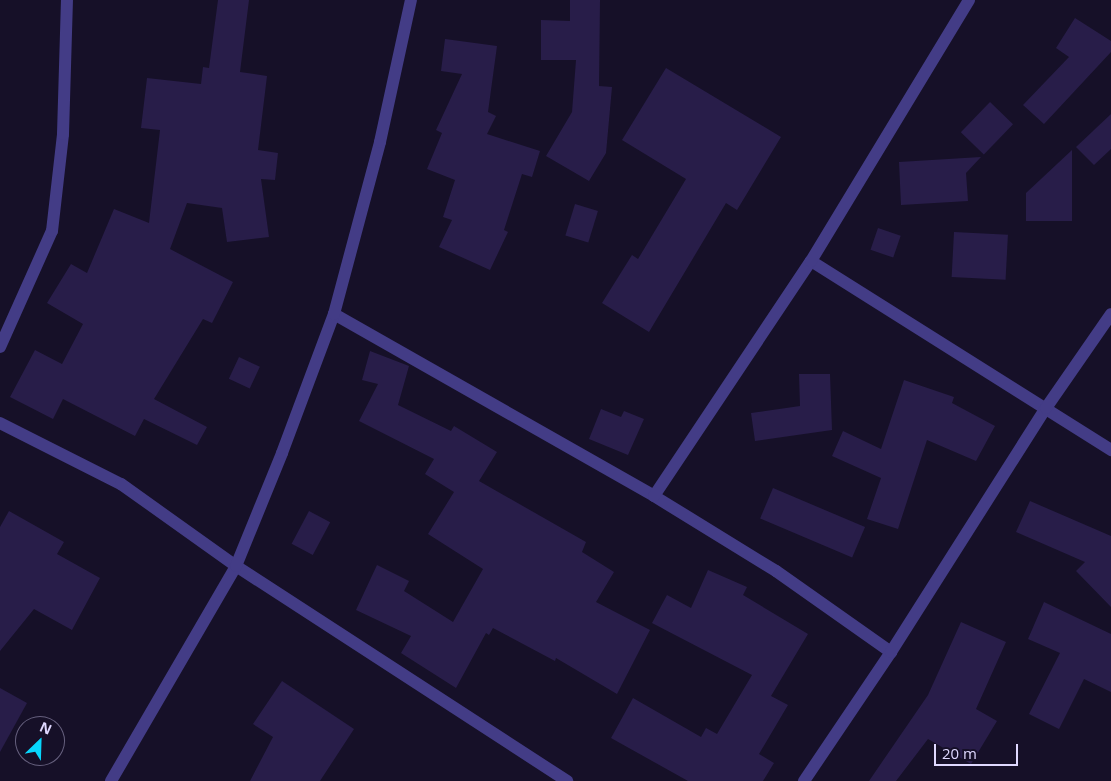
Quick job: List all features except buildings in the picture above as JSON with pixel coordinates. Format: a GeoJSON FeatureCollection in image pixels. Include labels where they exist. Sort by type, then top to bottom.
{"type":"FeatureCollection","features":[{"type":"Feature","properties":{"kind":"street"},"geometry":{"type":"LineString","coordinates":[[0,347],[52,231],[63,134],[67,0]]}},
{"type":"Feature","properties":{"kind":"street"},"geometry":{"type":"LineString","coordinates":[[111,781],[236,566],[334,314],[380,142],[411,0]]}},
{"type":"Feature","properties":{"kind":"street"},"geometry":{"type":"LineString","coordinates":[[654,496],[811,262],[969,0]]}},
{"type":"Feature","properties":{"kind":"street"},"geometry":{"type":"LineString","coordinates":[[811,262],[1111,450]]}},
{"type":"Feature","properties":{"kind":"street"},"geometry":{"type":"LineString","coordinates":[[334,314],[654,496],[776,571],[891,652]]}},
{"type":"Feature","properties":{"kind":"street"},"geometry":{"type":"LineString","coordinates":[[804,781],[891,652],[1046,408],[1111,314]]}},
{"type":"Feature","properties":{"kind":"street"},"geometry":{"type":"LineString","coordinates":[[0,423],[121,484],[236,566],[567,781]]}}]}
